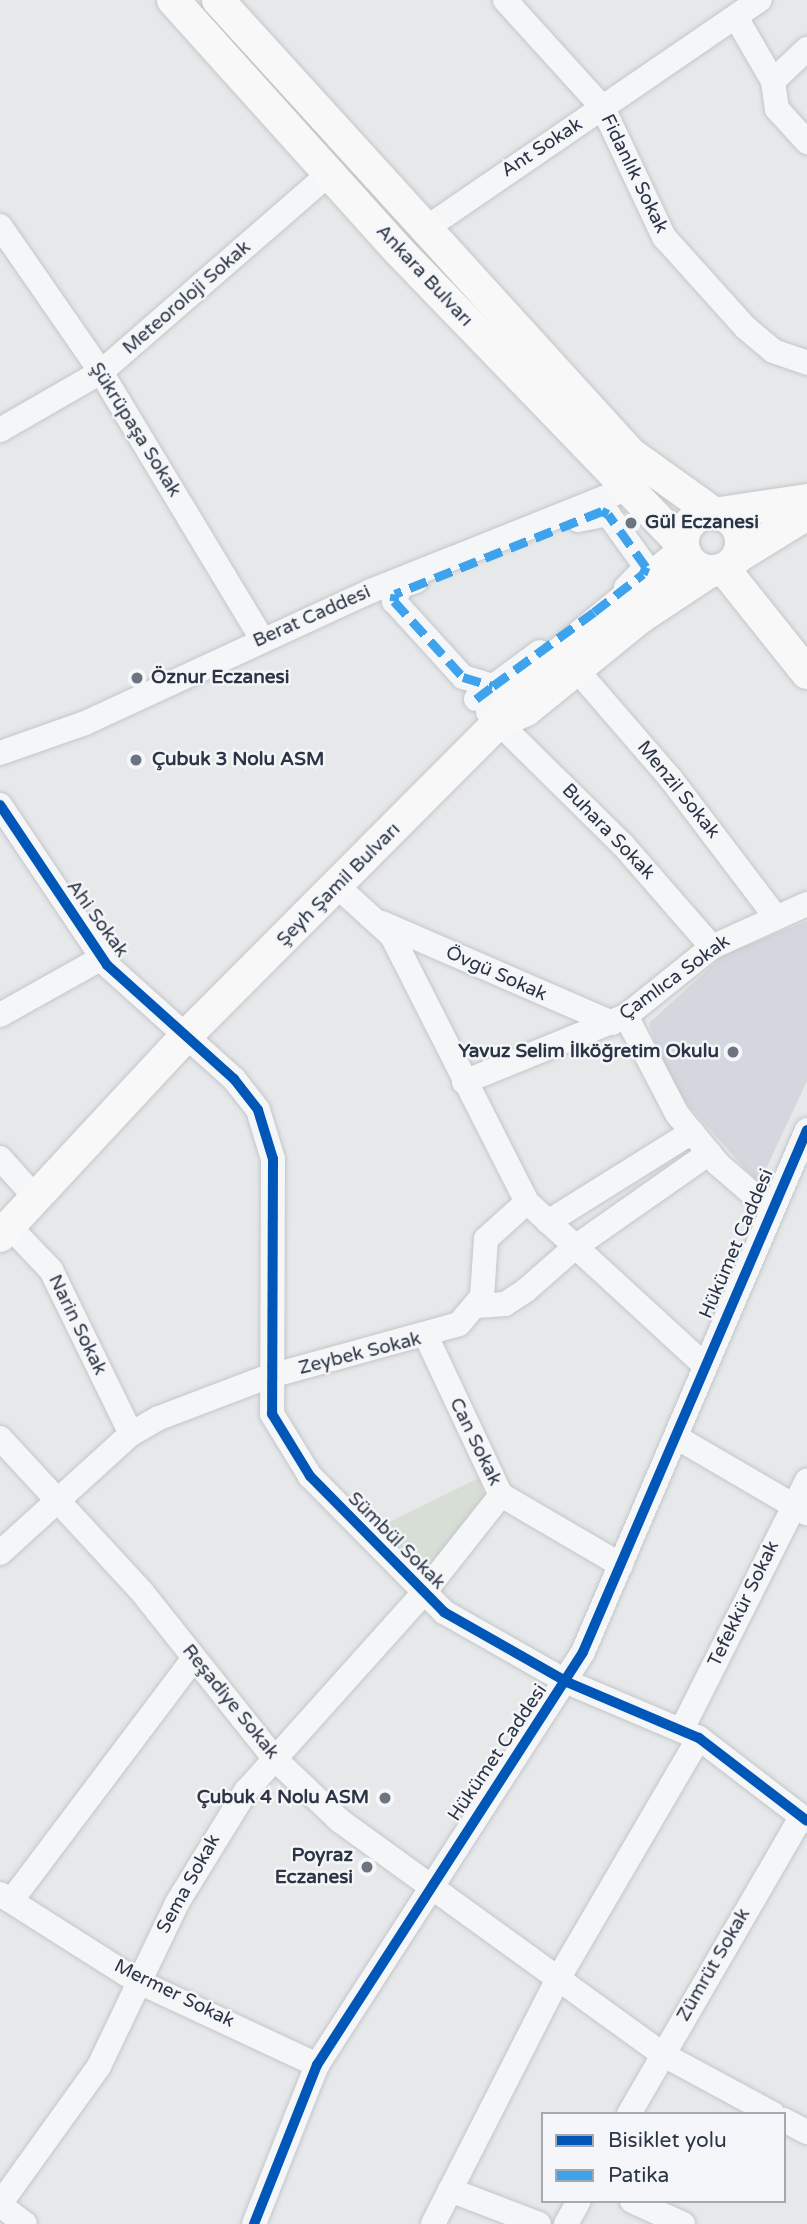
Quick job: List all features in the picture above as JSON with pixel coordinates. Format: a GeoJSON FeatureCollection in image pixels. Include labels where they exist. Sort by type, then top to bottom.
{"type":"FeatureCollection","features":[{"type":"Feature","properties":{"kind":"main road","name":"Ankara Bulvarı"},"geometry":{"type":"LineString","coordinates":[[173,0],[329,174],[683,547]]}},
{"type":"Feature","properties":{"kind":"main road","name":"Ankara Bulvarı"},"geometry":{"type":"LineString","coordinates":[[218,0],[380,173],[631,454],[716,513]]}},
{"type":"Feature","properties":{"kind":"main road"},"geometry":{"type":"LineString","coordinates":[[499,722],[518,688],[683,547],[688,526],[716,513],[807,499]]}},
{"type":"Feature","properties":{"kind":"main road"},"geometry":{"type":"LineString","coordinates":[[716,513],[741,535],[724,566]]}},
{"type":"Feature","properties":{"kind":"main road","name":"Şeyh Şamil Bulvarı"},"geometry":{"type":"LineString","coordinates":[[4,1231],[185,1037],[338,887],[499,722],[526,710],[576,669],[724,566],[807,513]]}},
{"type":"Feature","properties":{"kind":"main road"},"geometry":{"type":"LineString","coordinates":[[683,547],[693,565],[724,566]]}},
{"type":"Feature","properties":{"kind":"main road"},"geometry":{"type":"LineString","coordinates":[[724,566],[807,673]]}},
{"type":"Feature","properties":{"kind":"street","name":"Fidanlık Sokak"},"geometry":{"type":"LineString","coordinates":[[505,0],[603,108],[664,237],[746,328],[805,364]]}},
{"type":"Feature","properties":{"kind":"street","name":"Ant Sokak"},"geometry":{"type":"LineString","coordinates":[[428,227],[737,19],[760,0]]}},
{"type":"Feature","properties":{"kind":"street"},"geometry":{"type":"LineString","coordinates":[[737,19],[773,81],[777,109],[807,142]]}},
{"type":"Feature","properties":{"kind":"street"},"geometry":{"type":"LineString","coordinates":[[773,81],[807,49]]}},
{"type":"Feature","properties":{"kind":"street","name":"Meteoroloji Sokak"},"geometry":{"type":"LineString","coordinates":[[0,430],[101,372],[329,174]]}},
{"type":"Feature","properties":{"kind":"street","name":"Şükrüpaşa Sokak"},"geometry":{"type":"LineString","coordinates":[[0,226],[101,372],[262,639]]}},
{"type":"Feature","properties":{"kind":"street","name":"Berat Caddesi"},"geometry":{"type":"LineString","coordinates":[[0,753],[85,723],[371,591],[626,489]]}},
{"type":"Feature","properties":{"kind":"street"},"geometry":{"type":"LineString","coordinates":[[602,511],[608,514],[646,568],[643,574],[485,692],[463,677],[394,601],[395,594],[602,511]]}},
{"type":"Feature","properties":{"kind":"street","name":"Buhara Sokak"},"geometry":{"type":"LineString","coordinates":[[371,591],[485,692],[499,722],[623,845],[712,947]]}},
{"type":"Feature","properties":{"kind":"street","name":"Menzil Sokak"},"geometry":{"type":"LineString","coordinates":[[576,669],[664,770],[775,916]]}},
{"type":"Feature","properties":{"kind":"street","name":"Ahi Sokak"},"geometry":{"type":"LineString","coordinates":[[0,805],[102,958],[185,1037]]}},
{"type":"Feature","properties":{"kind":"street"},"geometry":{"type":"LineString","coordinates":[[338,887],[382,923],[527,1202],[704,1365]]}},
{"type":"Feature","properties":{"kind":"street","name":"Çamlıca Sokak"},"geometry":{"type":"LineString","coordinates":[[464,1082],[619,1020],[712,947],[775,916],[807,904]]}},
{"type":"Feature","properties":{"kind":"street","name":"Övgü Sokak"},"geometry":{"type":"LineString","coordinates":[[382,923],[619,1020]]}},
{"type":"Feature","properties":{"kind":"street"},"geometry":{"type":"LineString","coordinates":[[0,1015],[102,958]]}},
{"type":"Feature","properties":{"kind":"street"},"geometry":{"type":"LineString","coordinates":[[619,1020],[651,1074],[692,1132],[709,1153],[769,1208]]}},
{"type":"Feature","properties":{"kind":"street","name":"Sümbül Sokak"},"geometry":{"type":"LineString","coordinates":[[185,1037],[249,1096],[270,1141],[267,1377],[272,1414],[295,1455],[422,1595],[567,1682],[691,1734],[804,1819]]}},
{"type":"Feature","properties":{"kind":"street","name":"Hükümet Caddesi"},"geometry":{"type":"LineString","coordinates":[[254,2224],[317,2065],[430,1885],[567,1682],[676,1437],[769,1208],[807,1130]]}},
{"type":"Feature","properties":{"kind":"street"},"geometry":{"type":"LineString","coordinates":[[548,1222],[692,1132]]}},
{"type":"Feature","properties":{"kind":"street"},"geometry":{"type":"LineString","coordinates":[[527,1202],[486,1240],[477,1306],[505,1304],[575,1247],[709,1153]]}},
{"type":"Feature","properties":{"kind":"street"},"geometry":{"type":"LineString","coordinates":[[0,1158],[35,1197]]}},
{"type":"Feature","properties":{"kind":"street","name":"Narin Sokak"},"geometry":{"type":"LineString","coordinates":[[4,1231],[51,1270],[131,1434]]}},
{"type":"Feature","properties":{"kind":"street","name":"Zeybek Sokak"},"geometry":{"type":"LineString","coordinates":[[0,1553],[131,1434],[267,1377],[427,1338],[459,1324],[477,1306]]}},
{"type":"Feature","properties":{"kind":"street","name":"Can Sokak"},"geometry":{"type":"LineString","coordinates":[[427,1338],[501,1495],[621,1565]]}},
{"type":"Feature","properties":{"kind":"street"},"geometry":{"type":"LineString","coordinates":[[676,1437],[800,1509]]}},
{"type":"Feature","properties":{"kind":"street","name":"Reşadiye Sokak"},"geometry":{"type":"LineString","coordinates":[[0,1438],[194,1658],[274,1758],[340,1820],[662,2054],[769,2112]]}},
{"type":"Feature","properties":{"kind":"street","name":"Tefekkür Sokak"},"geometry":{"type":"LineString","coordinates":[[433,2224],[558,1979],[691,1734],[800,1509],[807,1481]]}},
{"type":"Feature","properties":{"kind":"street","name":"Sema Sokak"},"geometry":{"type":"LineString","coordinates":[[0,2205],[99,2066],[137,1981],[223,1824],[274,1758],[422,1595],[501,1495]]}},
{"type":"Feature","properties":{"kind":"street"},"geometry":{"type":"LineString","coordinates":[[6,1897],[194,1658]]}},
{"type":"Feature","properties":{"kind":"street","name":"Zümrüt Sokak"},"geometry":{"type":"LineString","coordinates":[[630,2112],[662,2054],[804,1819]]}},
{"type":"Feature","properties":{"kind":"street","name":"Mermer Sokak"},"geometry":{"type":"LineString","coordinates":[[6,1897],[137,1981],[317,2065]]}},
{"type":"Feature","properties":{"kind":"street"},"geometry":{"type":"LineString","coordinates":[[786,2121],[807,2132]]}},
{"type":"Feature","properties":{"kind":"street"},"geometry":{"type":"LineString","coordinates":[[450,2190],[539,2224]]}},
{"type":"Feature","properties":{"kind":"street"},"geometry":{"type":"LineString","coordinates":[[566,2224],[578,2203]]}},
{"type":"Feature","properties":{"kind":"street"},"geometry":{"type":"LineString","coordinates":[[636,2203],[683,2224]]}},
{"type":"Feature","properties":{"kind":"street"},"geometry":{"type":"LineString","coordinates":[[0,2205],[25,2224]]}},
{"type":"Feature","properties":{"kind":"shaded area","name":"Yavuz Selim İlköğretim Okulu"},"geometry":{"type":"Polygon","coordinates":[[[807,921],[807,1081],[759,1184],[669,1084],[649,1023],[725,954],[807,921]]]}},
{"type":"Feature","properties":{"kind":"shaded area"},"geometry":{"type":"Polygon","coordinates":[[[479,1478],[487,1507],[415,1579],[375,1529],[479,1478]]]}},
{"type":"Feature","properties":{"kind":"marked path"},"geometry":{"type":"LineString","coordinates":[[476,699],[643,574],[646,567],[608,514],[602,511],[395,594],[394,601],[463,677],[493,686]]}},
{"type":"Feature","properties":{"kind":"cycle path"},"geometry":{"type":"LineString","coordinates":[[0,805],[107,965],[234,1079],[258,1110],[273,1159],[272,1414],[310,1476],[444,1612],[567,1682],[699,1738],[807,1821]]}},
{"type":"Feature","properties":{"kind":"cycle path"},"geometry":{"type":"LineString","coordinates":[[254,2224],[317,2065],[583,1652],[807,1130]]}},
{"type":"Feature","properties":{"kind":"place","name":"Gül Eczanesi"},"geometry":{"type":"Point","coordinates":[631,523]}},
{"type":"Feature","properties":{"kind":"place","name":"Öznur Eczanesi"},"geometry":{"type":"Point","coordinates":[137,678]}},
{"type":"Feature","properties":{"kind":"place","name":"Çubuk 3 Nolu ASM"},"geometry":{"type":"Point","coordinates":[136,760]}},
{"type":"Feature","properties":{"kind":"place","name":"Yavuz Selim İlköğretim Okulu"},"geometry":{"type":"Point","coordinates":[733,1052]}},
{"type":"Feature","properties":{"kind":"place","name":"Çubuk 4 Nolu ASM"},"geometry":{"type":"Point","coordinates":[385,1798]}},
{"type":"Feature","properties":{"kind":"place","name":"Poyraz Eczanesi"},"geometry":{"type":"Point","coordinates":[367,1867]}}]}
